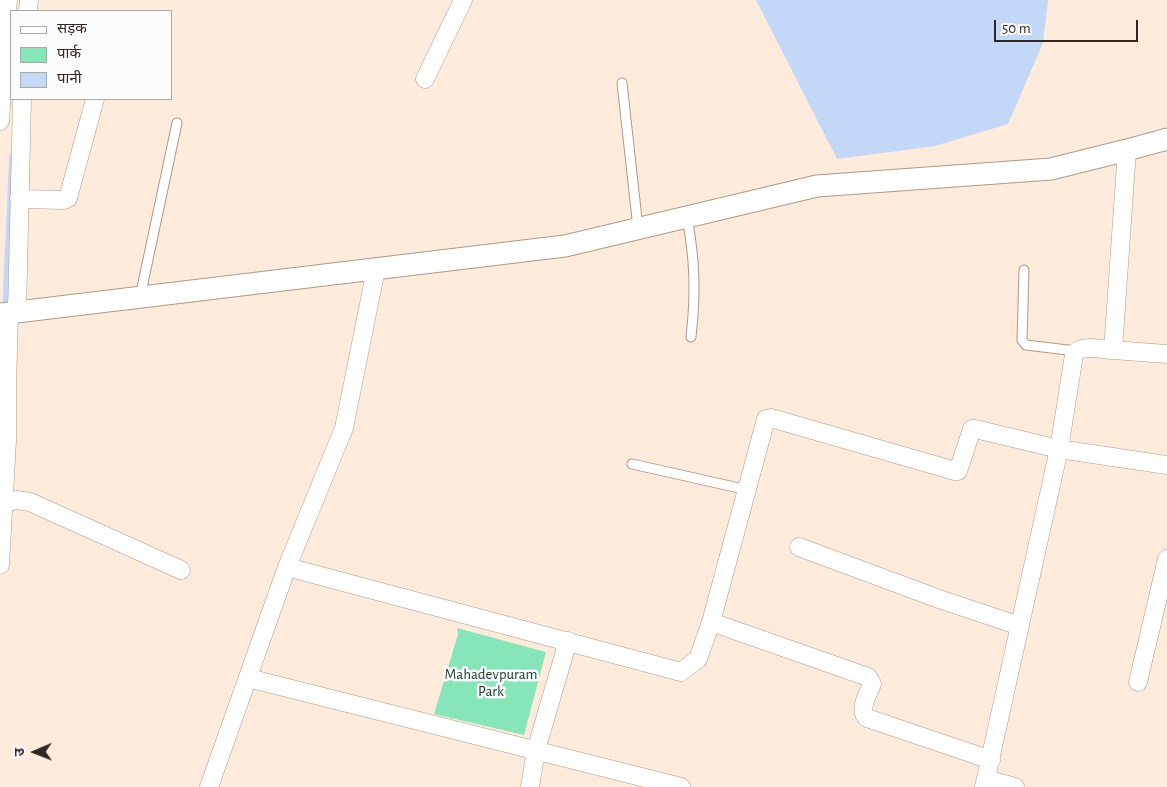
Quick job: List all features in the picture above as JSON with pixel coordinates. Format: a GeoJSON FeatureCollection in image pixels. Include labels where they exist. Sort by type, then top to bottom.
{"type":"FeatureCollection","features":[{"type":"Feature","properties":{"kind":"street"},"geometry":{"type":"LineString","coordinates":[[425,79],[463,0]]}},
{"type":"Feature","properties":{"kind":"street"},"geometry":{"type":"LineString","coordinates":[[0,121],[5,11]]}},
{"type":"Feature","properties":{"kind":"street"},"geometry":{"type":"LineString","coordinates":[[0,565],[8,313],[19,199],[22,100]]}},
{"type":"Feature","properties":{"kind":"street"},"geometry":{"type":"LineString","coordinates":[[19,199],[64,200],[68,198],[95,100]]}},
{"type":"Feature","properties":{"kind":"street"},"geometry":{"type":"LineString","coordinates":[[8,313],[565,246],[817,186],[1051,168],[1167,139]]}},
{"type":"Feature","properties":{"kind":"street"},"geometry":{"type":"LineString","coordinates":[[1114,350],[1127,150]]}},
{"type":"Feature","properties":{"kind":"street"},"geometry":{"type":"LineString","coordinates":[[209,787],[287,567],[344,428],[376,269]]}},
{"type":"Feature","properties":{"kind":"street"},"geometry":{"type":"LineString","coordinates":[[1015,787],[985,783],[1058,449],[1076,351],[1082,348],[1167,354]]}},
{"type":"Feature","properties":{"kind":"street"},"geometry":{"type":"LineString","coordinates":[[287,567],[681,672],[698,659],[711,622],[766,419],[769,418],[955,472],[958,471],[972,430],[975,428],[1058,449],[1167,465]]}},
{"type":"Feature","properties":{"kind":"street"},"geometry":{"type":"LineString","coordinates":[[2,503],[17,500],[30,502],[181,570]]}},
{"type":"Feature","properties":{"kind":"street"},"geometry":{"type":"LineString","coordinates":[[799,546],[939,599],[1020,626]]}},
{"type":"Feature","properties":{"kind":"street"},"geometry":{"type":"LineString","coordinates":[[1138,682],[1167,559]]}},
{"type":"Feature","properties":{"kind":"street"},"geometry":{"type":"LineString","coordinates":[[711,622],[868,677],[872,684],[862,710],[867,718],[991,760]]}},
{"type":"Feature","properties":{"kind":"street"},"geometry":{"type":"LineString","coordinates":[[530,787],[536,750],[568,641]]}},
{"type":"Feature","properties":{"kind":"street"},"geometry":{"type":"LineString","coordinates":[[248,678],[681,787]]}},
{"type":"Feature","properties":{"kind":"lane"},"geometry":{"type":"LineString","coordinates":[[622,83],[638,229]]}},
{"type":"Feature","properties":{"kind":"lane"},"geometry":{"type":"LineString","coordinates":[[140,297],[177,124]]}},
{"type":"Feature","properties":{"kind":"lane"},"geometry":{"type":"LineString","coordinates":[[687,217],[695,275],[691,337]]}},
{"type":"Feature","properties":{"kind":"lane"},"geometry":{"type":"LineString","coordinates":[[1024,270],[1023,343],[1026,345],[1076,351]]}},
{"type":"Feature","properties":{"kind":"lane"},"geometry":{"type":"LineString","coordinates":[[632,464],[748,490]]}},
{"type":"Feature","properties":{"kind":"green space","name":"Mahadevpuram Park"},"geometry":{"type":"Polygon","coordinates":[[[457,628],[546,652],[524,735],[434,714],[458,634],[457,628]]]}},
{"type":"Feature","properties":{"kind":"water"},"geometry":{"type":"Polygon","coordinates":[[[756,0],[1048,0],[1043,43],[1008,124],[935,146],[837,159],[756,0]]]}},
{"type":"Feature","properties":{"kind":"waterway"},"geometry":{"type":"LineString","coordinates":[[5,309],[12,156]]}}]}
